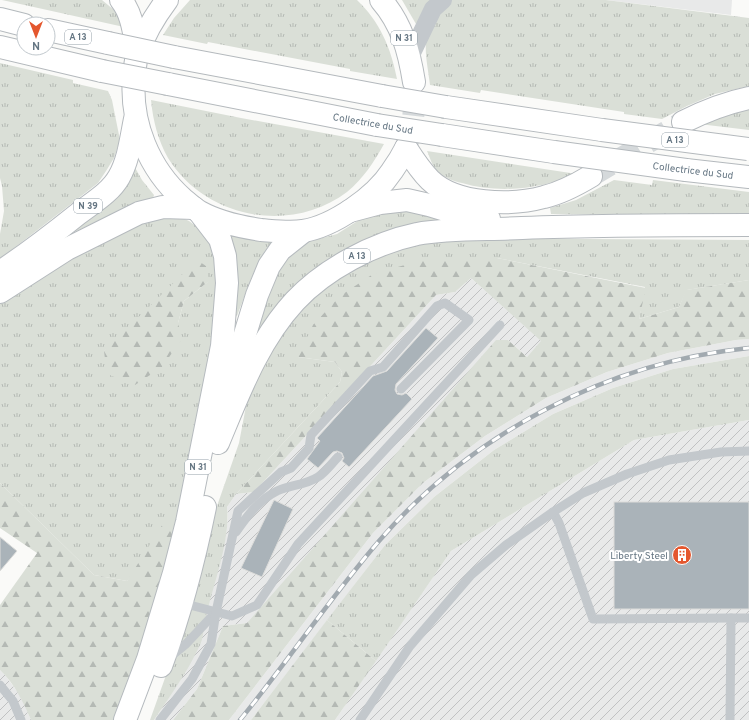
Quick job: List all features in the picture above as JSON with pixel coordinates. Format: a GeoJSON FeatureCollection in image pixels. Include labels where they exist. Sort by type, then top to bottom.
{"type":"FeatureCollection","features":[{"type":"Feature","properties":{"kind":"main road"},"geometry":{"type":"LineString","coordinates":[[121,0],[126,6],[131,18],[138,54]]}},
{"type":"Feature","properties":{"kind":"main road","name":"N 31"},"geometry":{"type":"LineString","coordinates":[[125,720],[148,659],[174,573],[188,514],[222,346],[227,283],[225,256],[220,239],[197,210],[172,189],[154,166],[142,140],[134,96],[134,82],[138,54],[147,32],[158,12],[167,0]]}},
{"type":"Feature","properties":{"kind":"main road","name":"N 31"},"geometry":{"type":"LineString","coordinates":[[381,0],[387,7],[401,31],[410,56],[414,82]]}},
{"type":"Feature","properties":{"kind":"main road","name":"A 13"},"geometry":{"type":"LineString","coordinates":[[56,32],[174,57],[446,107],[602,130],[749,149]]}},
{"type":"Feature","properties":{"kind":"main road","name":"Collectrice du Sud"},"geometry":{"type":"LineString","coordinates":[[0,47],[102,71],[376,124],[554,152],[749,177]]}},
{"type":"Feature","properties":{"kind":"main road","name":"A 13"},"geometry":{"type":"LineString","coordinates":[[683,122],[704,111],[726,103],[749,98]]}},
{"type":"Feature","properties":{"kind":"main road","name":"N 39"},"geometry":{"type":"LineString","coordinates":[[0,272],[22,258],[105,193],[118,178],[125,163],[130,146],[136,111]]}},
{"type":"Feature","properties":{"kind":"main road","name":"N 31"},"geometry":{"type":"LineString","coordinates":[[197,210],[225,222],[251,228],[277,231],[304,230],[328,223],[350,211],[373,194],[392,172],[406,148],[417,166],[431,181],[448,192],[467,198],[486,201],[518,202],[544,197],[569,189],[591,176]]}},
{"type":"Feature","properties":{"kind":"main road","name":"A 13"},"geometry":{"type":"LineString","coordinates":[[350,211],[380,203],[407,200],[465,216],[491,220],[592,226]]}},
{"type":"Feature","properties":{"kind":"main road"},"geometry":{"type":"LineString","coordinates":[[0,292],[67,249],[139,213],[163,207],[197,210]]}},
{"type":"Feature","properties":{"kind":"main road","name":"A 13"},"geometry":{"type":"LineString","coordinates":[[218,443],[252,364],[276,324],[296,300],[324,276],[351,259],[383,244],[417,234],[448,231],[592,226],[749,225]]}},
{"type":"Feature","properties":{"kind":"main road","name":"N 31"},"geometry":{"type":"LineString","coordinates":[[142,720],[163,663],[182,603],[196,551],[218,443],[236,367],[257,296],[269,266],[280,250],[304,230]]}},
{"type":"Feature","properties":{"kind":"street"},"geometry":{"type":"LineString","coordinates":[[410,56],[433,9],[442,0]]}},
{"type":"Feature","properties":{"kind":"lane"},"geometry":{"type":"LineString","coordinates":[[160,720],[192,679],[211,644],[216,612],[238,511],[281,472],[291,468],[309,448],[310,435],[370,371],[383,367],[436,306],[445,303],[470,320],[401,389]]}},
{"type":"Feature","properties":{"kind":"lane"},"geometry":{"type":"LineString","coordinates":[[134,697],[156,661],[174,606],[182,603],[232,616],[256,606],[298,544],[500,325]]}},
{"type":"Feature","properties":{"kind":"lane"},"geometry":{"type":"LineString","coordinates":[[360,720],[410,646],[471,575],[506,545],[553,512],[584,493],[627,474],[669,460],[721,452],[749,451]]}},
{"type":"Feature","properties":{"kind":"lane"},"geometry":{"type":"LineString","coordinates":[[233,537],[246,518],[259,504],[277,491],[304,483],[319,476],[338,457]]}},
{"type":"Feature","properties":{"kind":"lane"},"geometry":{"type":"LineString","coordinates":[[553,512],[559,523],[594,619],[749,618]]}},
{"type":"Feature","properties":{"kind":"lane"},"geometry":{"type":"LineString","coordinates":[[163,663],[186,644],[216,612]]}},
{"type":"Feature","properties":{"kind":"lane"},"geometry":{"type":"LineString","coordinates":[[730,720],[731,618]]}},
{"type":"Feature","properties":{"kind":"lane"},"geometry":{"type":"LineString","coordinates":[[0,685],[13,701],[22,720]]}},
{"type":"Feature","properties":{"kind":"shaded area"},"geometry":{"type":"Polygon","coordinates":[[[606,0],[732,0],[731,15],[606,0]]]}},
{"type":"Feature","properties":{"kind":"shaded area"},"geometry":{"type":"Polygon","coordinates":[[[471,278],[542,341],[527,357],[508,340],[247,623],[223,626],[197,689],[173,720],[154,720],[185,673],[205,618],[226,535],[228,517],[227,507],[236,494],[254,492],[436,295],[455,292],[471,278]]]}},
{"type":"Feature","properties":{"kind":"shaded area"},"geometry":{"type":"Polygon","coordinates":[[[749,339],[749,356],[673,369],[613,388],[553,414],[494,450],[434,497],[385,545],[251,720],[229,720],[373,533],[423,483],[485,436],[546,398],[607,372],[668,353],[736,340],[749,339]]]}},
{"type":"Feature","properties":{"kind":"shaded area"},"geometry":{"type":"Polygon","coordinates":[[[749,420],[749,720],[335,720],[451,551],[634,440],[749,420]]]}},
{"type":"Feature","properties":{"kind":"shaded area"},"geometry":{"type":"Polygon","coordinates":[[[0,670],[21,697],[31,720],[0,720],[0,670]]]}},
{"type":"Feature","properties":{"kind":"green space"},"geometry":{"type":"Polygon","coordinates":[[[2,0],[102,0],[120,15],[124,27],[2,0]]]}},
{"type":"Feature","properties":{"kind":"green space"},"geometry":{"type":"Polygon","coordinates":[[[190,0],[357,0],[378,26],[388,46],[397,79],[208,42],[207,44],[163,35],[174,18],[190,0]]]}},
{"type":"Feature","properties":{"kind":"green space"},"geometry":{"type":"Polygon","coordinates":[[[402,0],[436,0],[416,24],[402,0]]]}},
{"type":"Feature","properties":{"kind":"green space"},"geometry":{"type":"Polygon","coordinates":[[[450,0],[606,0],[749,18],[749,86],[715,94],[662,119],[481,90],[480,93],[430,85],[426,54],[426,39],[435,18],[450,0]]]}},
{"type":"Feature","properties":{"kind":"green space"},"geometry":{"type":"Polygon","coordinates":[[[0,63],[73,80],[73,83],[108,91],[112,100],[120,140],[114,158],[98,183],[0,259],[0,234],[4,211],[0,178],[0,63]]]}},
{"type":"Feature","properties":{"kind":"green space"},"geometry":{"type":"Polygon","coordinates":[[[151,100],[384,144],[372,164],[358,182],[347,192],[324,205],[300,213],[275,216],[250,214],[226,206],[204,195],[184,178],[168,158],[161,144],[153,115],[151,100]]]}},
{"type":"Feature","properties":{"kind":"green space"},"geometry":{"type":"Polygon","coordinates":[[[749,107],[749,130],[699,124],[749,107]]]}},
{"type":"Feature","properties":{"kind":"green space"},"geometry":{"type":"Polygon","coordinates":[[[427,151],[577,174],[549,183],[520,188],[505,189],[476,186],[455,181],[442,175],[437,171],[427,151]]]}},
{"type":"Feature","properties":{"kind":"green space"},"geometry":{"type":"Polygon","coordinates":[[[133,164],[142,180],[154,195],[153,198],[139,202],[70,234],[133,164]]]}},
{"type":"Feature","properties":{"kind":"green space"},"geometry":{"type":"Polygon","coordinates":[[[614,180],[652,185],[653,180],[749,192],[749,216],[551,214],[550,208],[576,200],[614,180]]]}},
{"type":"Feature","properties":{"kind":"green space"},"geometry":{"type":"Polygon","coordinates":[[[405,206],[463,222],[392,234],[251,345],[276,264],[304,243],[337,234],[367,215],[405,206]]]}},
{"type":"Feature","properties":{"kind":"green space"},"geometry":{"type":"Polygon","coordinates":[[[176,215],[189,221],[201,230],[210,243],[216,258],[217,281],[214,321],[203,396],[181,521],[127,581],[94,575],[0,483],[0,303],[78,252],[147,218],[176,215]],[[209,281],[104,351],[178,323],[184,301],[209,281]]]}},
{"type":"Feature","properties":{"kind":"green space"},"geometry":{"type":"Polygon","coordinates":[[[224,230],[274,241],[268,247],[257,265],[237,316],[235,317],[224,230]]]}},
{"type":"Feature","properties":{"kind":"green space"},"geometry":{"type":"Polygon","coordinates":[[[449,238],[749,240],[749,280],[687,290],[679,307],[639,319],[645,287],[497,258],[298,357],[335,362],[342,372],[340,382],[236,494],[227,507],[228,520],[224,547],[209,604],[201,644],[189,666],[154,720],[150,720],[175,650],[217,506],[239,443],[246,406],[258,371],[300,308],[328,284],[385,252],[418,243],[449,238]]]}},
{"type":"Feature","properties":{"kind":"green space"},"geometry":{"type":"Polygon","coordinates":[[[433,257],[497,258],[646,288],[639,319],[679,307],[686,290],[749,280],[749,339],[736,340],[668,353],[607,372],[546,398],[485,436],[423,483],[373,533],[229,720],[173,720],[197,689],[223,626],[247,623],[496,340],[508,340],[527,357],[541,341],[471,278],[455,292],[436,295],[254,492],[236,494],[340,382],[342,372],[335,362],[298,357],[313,325],[340,296],[373,274],[433,257]]]}},
{"type":"Feature","properties":{"kind":"green space"},"geometry":{"type":"Polygon","coordinates":[[[197,260],[206,266],[209,281],[184,301],[178,323],[182,339],[162,367],[135,385],[107,374],[104,351],[197,260]]]}},
{"type":"Feature","properties":{"kind":"green space"},"geometry":{"type":"Polygon","coordinates":[[[749,356],[749,420],[634,440],[451,551],[376,661],[327,620],[385,545],[434,497],[494,450],[553,414],[613,388],[673,369],[749,356]]]}},
{"type":"Feature","properties":{"kind":"green space"},"geometry":{"type":"Polygon","coordinates":[[[0,483],[94,575],[127,581],[166,519],[181,521],[119,720],[31,720],[14,687],[0,670],[0,605],[37,553],[0,528],[0,483]]]}},
{"type":"Feature","properties":{"kind":"green space"},"geometry":{"type":"Polygon","coordinates":[[[327,620],[376,661],[335,720],[251,720],[327,620]]]}},
{"type":"Feature","properties":{"kind":"building"},"geometry":{"type":"Polygon","coordinates":[[[426,328],[438,338],[396,384],[395,390],[397,394],[402,395],[406,393],[412,399],[349,467],[342,461],[344,458],[342,453],[337,451],[333,452],[318,468],[307,459],[320,441],[317,438],[373,376],[387,371],[426,328]]]}},
{"type":"Feature","properties":{"kind":"building"},"geometry":{"type":"Polygon","coordinates":[[[274,500],[293,509],[262,577],[241,568],[274,500]]]}},
{"type":"Feature","properties":{"kind":"building","name":"Liberty Steel"},"geometry":{"type":"Polygon","coordinates":[[[614,502],[749,502],[749,609],[614,609],[614,502]]]}},
{"type":"Feature","properties":{"kind":"building"},"geometry":{"type":"Polygon","coordinates":[[[0,537],[17,551],[0,571],[0,537]]]}},
{"type":"Feature","properties":{"kind":"tunnel"},"geometry":{"type":"LineString","coordinates":[[406,148],[411,131],[413,115],[414,82]]}},
{"type":"Feature","properties":{"kind":"tunnel"},"geometry":{"type":"LineString","coordinates":[[591,176],[683,122]]}},
{"type":"Feature","properties":{"kind":"railway"},"geometry":{"type":"LineString","coordinates":[[240,720],[343,585],[379,541],[416,502],[456,467],[500,436],[546,409],[594,387],[645,369],[696,356],[749,348]]}},
{"type":"Feature","properties":{"kind":"place","name":"Liberty Steel"},"geometry":{"type":"Point","coordinates":[682,555]}}]}
